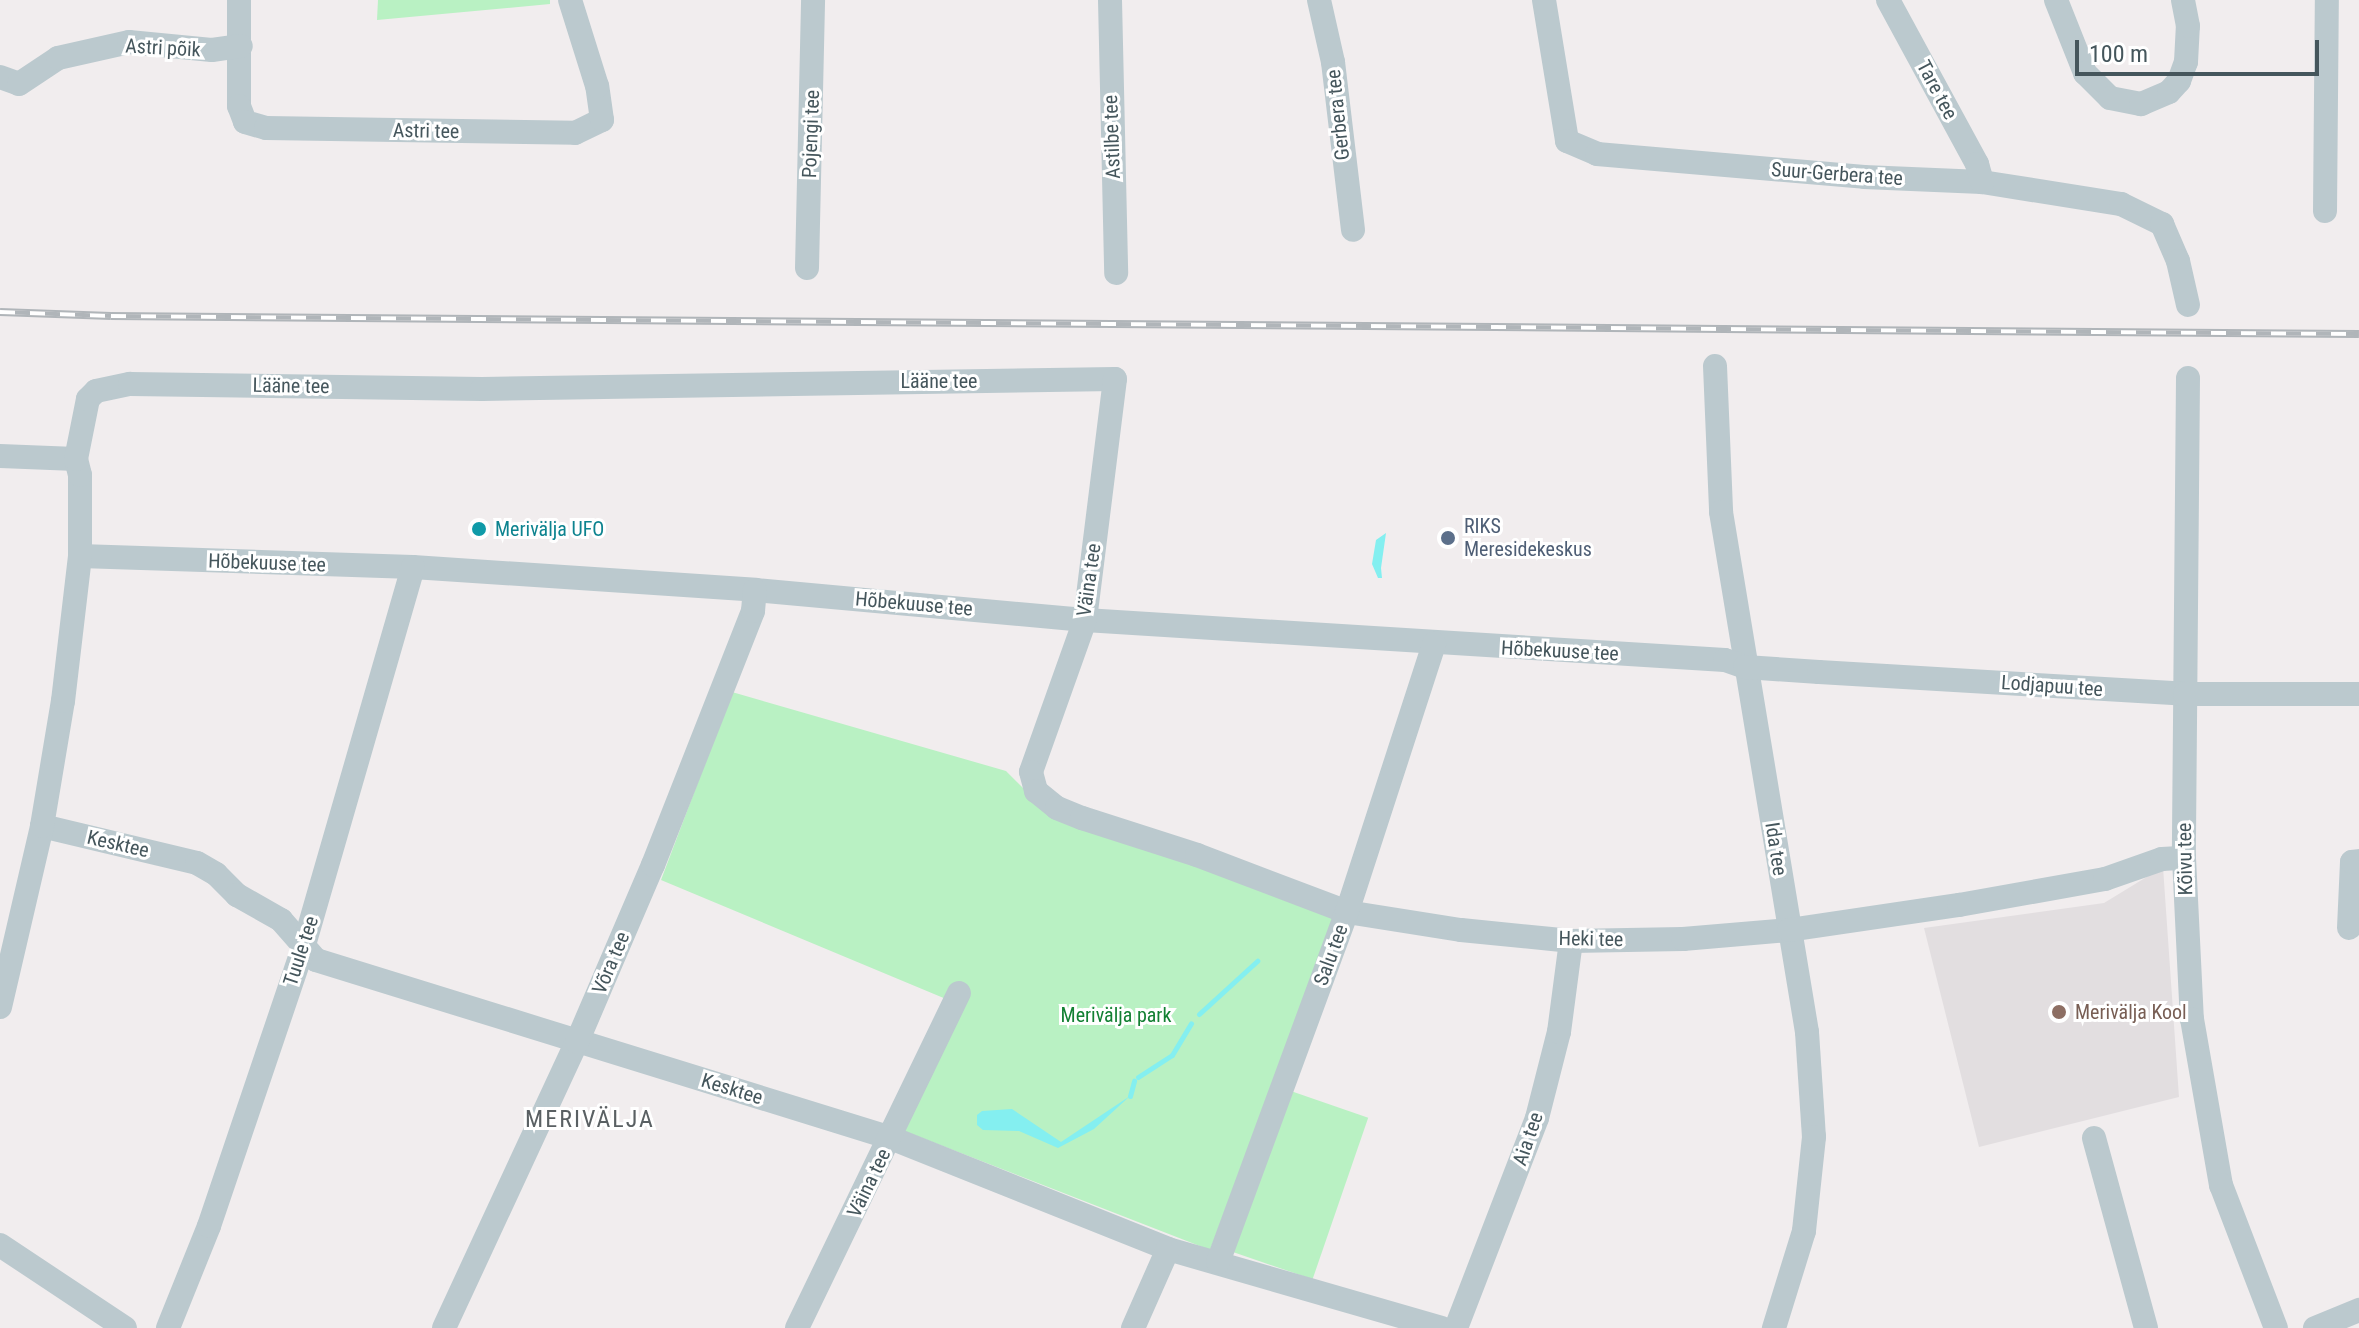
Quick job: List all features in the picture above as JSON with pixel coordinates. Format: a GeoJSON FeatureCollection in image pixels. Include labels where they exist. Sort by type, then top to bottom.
{"type":"FeatureCollection","features":[{"type":"Feature","properties":{"kind":"street","name":"Astri tee"},"geometry":{"type":"LineString","coordinates":[[239,0],[239,106],[245,122],[266,128],[575,133],[602,120],[597,86],[570,0]]}},
{"type":"Feature","properties":{"kind":"street","name":"Pojengi tee"},"geometry":{"type":"LineString","coordinates":[[807,268],[813,0]]}},
{"type":"Feature","properties":{"kind":"street","name":"Astilbe tee"},"geometry":{"type":"LineString","coordinates":[[1110,0],[1116,273]]}},
{"type":"Feature","properties":{"kind":"street","name":"Gerbera tee"},"geometry":{"type":"LineString","coordinates":[[1319,0],[1333,62],[1353,230]]}},
{"type":"Feature","properties":{"kind":"street","name":"Suur-Gerbera tee"},"geometry":{"type":"LineString","coordinates":[[1544,0],[1567,141],[1597,154],[1864,177],[1982,182],[2121,204],[2162,224],[2178,261],[2188,305]]}},
{"type":"Feature","properties":{"kind":"street","name":"Tare tee"},"geometry":{"type":"LineString","coordinates":[[1888,0],[1977,164],[1982,182]]}},
{"type":"Feature","properties":{"kind":"street"},"geometry":{"type":"LineString","coordinates":[[2056,0],[2085,73],[2110,98],[2141,104],[2169,92],[2179,81],[2186,62],[2188,26],[2183,0]]}},
{"type":"Feature","properties":{"kind":"street"},"geometry":{"type":"LineString","coordinates":[[2325,211],[2327,0]]}},
{"type":"Feature","properties":{"kind":"street","name":"Astri põik"},"geometry":{"type":"LineString","coordinates":[[0,77],[19,84],[58,58],[129,42],[212,50],[241,46]]}},
{"type":"Feature","properties":{"kind":"street","name":"Ida tee"},"geometry":{"type":"LineString","coordinates":[[1715,366],[1721,512],[1807,1032],[1814,1137],[1804,1231],[1774,1328]]}},
{"type":"Feature","properties":{"kind":"street","name":"Kõivu tee"},"geometry":{"type":"LineString","coordinates":[[2188,378],[2184,858],[2192,1019],[2221,1185],[2276,1328]]}},
{"type":"Feature","properties":{"kind":"street","name":"Lääne tee"},"geometry":{"type":"LineString","coordinates":[[0,1007],[42,826],[63,701],[80,556],[80,475],[76,459],[88,399],[96,391],[130,384],[482,389],[1115,379]]}},
{"type":"Feature","properties":{"kind":"street","name":"Väina tee"},"geometry":{"type":"LineString","coordinates":[[1031,772],[1085,620],[1115,379]]}},
{"type":"Feature","properties":{"kind":"street"},"geometry":{"type":"LineString","coordinates":[[0,456],[76,459]]}},
{"type":"Feature","properties":{"kind":"street","name":"Hõbekuuse tee"},"geometry":{"type":"LineString","coordinates":[[80,556],[413,567],[755,590],[1085,620],[1725,660],[1745,667]]}},
{"type":"Feature","properties":{"kind":"street","name":"Tuule tee"},"geometry":{"type":"LineString","coordinates":[[168,1328],[209,1226],[304,945],[413,567]]}},
{"type":"Feature","properties":{"kind":"street","name":"Võra tee"},"geometry":{"type":"LineString","coordinates":[[444,1328],[577,1042],[722,692],[753,611],[755,590]]}},
{"type":"Feature","properties":{"kind":"street","name":"Salu tee"},"geometry":{"type":"LineString","coordinates":[[1218,1262],[1347,912],[1434,644]]}},
{"type":"Feature","properties":{"kind":"street","name":"Lodjapuu tee"},"geometry":{"type":"LineString","coordinates":[[1745,667],[2185,694],[2359,694]]}},
{"type":"Feature","properties":{"kind":"street","name":"Heki tee"},"geometry":{"type":"LineString","coordinates":[[1031,772],[1036,791],[1057,808],[1197,855],[1347,912],[1461,930],[1571,941],[1683,939],[1789,930],[2105,879],[2162,859],[2184,858]]}},
{"type":"Feature","properties":{"kind":"street","name":"Kesktee"},"geometry":{"type":"LineString","coordinates":[[42,826],[197,863],[216,874],[237,895],[281,920],[316,960],[891,1138],[1168,1249],[1442,1328]]}},
{"type":"Feature","properties":{"kind":"street"},"geometry":{"type":"LineString","coordinates":[[2349,928],[2352,862],[2359,861]]}},
{"type":"Feature","properties":{"kind":"street","name":"Aia tee"},"geometry":{"type":"LineString","coordinates":[[1456,1328],[1537,1118],[1559,1032],[1571,941]]}},
{"type":"Feature","properties":{"kind":"street","name":"Väina tee"},"geometry":{"type":"LineString","coordinates":[[797,1328],[959,993]]}},
{"type":"Feature","properties":{"kind":"street"},"geometry":{"type":"LineString","coordinates":[[2094,1138],[2146,1328]]}},
{"type":"Feature","properties":{"kind":"street"},"geometry":{"type":"LineString","coordinates":[[0,1245],[125,1328]]}},
{"type":"Feature","properties":{"kind":"street"},"geometry":{"type":"LineString","coordinates":[[1133,1328],[1168,1249]]}},
{"type":"Feature","properties":{"kind":"street"},"geometry":{"type":"LineString","coordinates":[[2315,1328],[2359,1310]]}},
{"type":"Feature","properties":{"kind":"shaded area","name":"Merivälja Kool"},"geometry":{"type":"Polygon","coordinates":[[[2163,867],[2179,1097],[1979,1147],[1924,928],[2104,903],[2163,867]]]}},
{"type":"Feature","properties":{"kind":"green space"},"geometry":{"type":"Polygon","coordinates":[[[378,0],[550,0],[550,4],[377,20],[378,0]]]}},
{"type":"Feature","properties":{"kind":"green space","name":"Merivälja park"},"geometry":{"type":"Polygon","coordinates":[[[732,692],[1006,771],[1040,805],[1337,912],[1210,1250],[886,1124],[946,999],[661,880],[732,692]]]}},
{"type":"Feature","properties":{"kind":"green space"},"geometry":{"type":"Polygon","coordinates":[[[1285,1089],[1368,1118],[1313,1279],[1229,1251],[1285,1089]]]}},
{"type":"Feature","properties":{"kind":"water"},"geometry":{"type":"Polygon","coordinates":[[[1386,533],[1382,578],[1378,578],[1372,564],[1376,540],[1386,533]]]}},
{"type":"Feature","properties":{"kind":"water"},"geometry":{"type":"Polygon","coordinates":[[[1130,1096],[1094,1129],[1058,1148],[1019,1131],[983,1130],[977,1125],[977,1115],[982,1111],[1012,1109],[1061,1142],[1130,1096]]]}},
{"type":"Feature","properties":{"kind":"waterway"},"geometry":{"type":"LineString","coordinates":[[1199,1014],[1257,961]]}},
{"type":"Feature","properties":{"kind":"waterway"},"geometry":{"type":"LineString","coordinates":[[1138,1077],[1172,1055],[1191,1023]]}},
{"type":"Feature","properties":{"kind":"waterway"},"geometry":{"type":"LineString","coordinates":[[1130,1096],[1134,1081]]}},
{"type":"Feature","properties":{"kind":"railway"},"geometry":{"type":"LineString","coordinates":[[0,312],[111,316],[2359,334]]}},
{"type":"Feature","properties":{"kind":"place","name":"Merivälja UFO"},"geometry":{"type":"Point","coordinates":[479,529]}},
{"type":"Feature","properties":{"kind":"place","name":"RIKS Meresidekeskus"},"geometry":{"type":"Point","coordinates":[1448,538]}},
{"type":"Feature","properties":{"kind":"place","name":"Merivälja Kool"},"geometry":{"type":"Point","coordinates":[2059,1012]}},
{"type":"Feature","properties":{"kind":"district","name":"MERIVÄLJA"},"geometry":{"type":"Point","coordinates":[590,1120]}}]}
